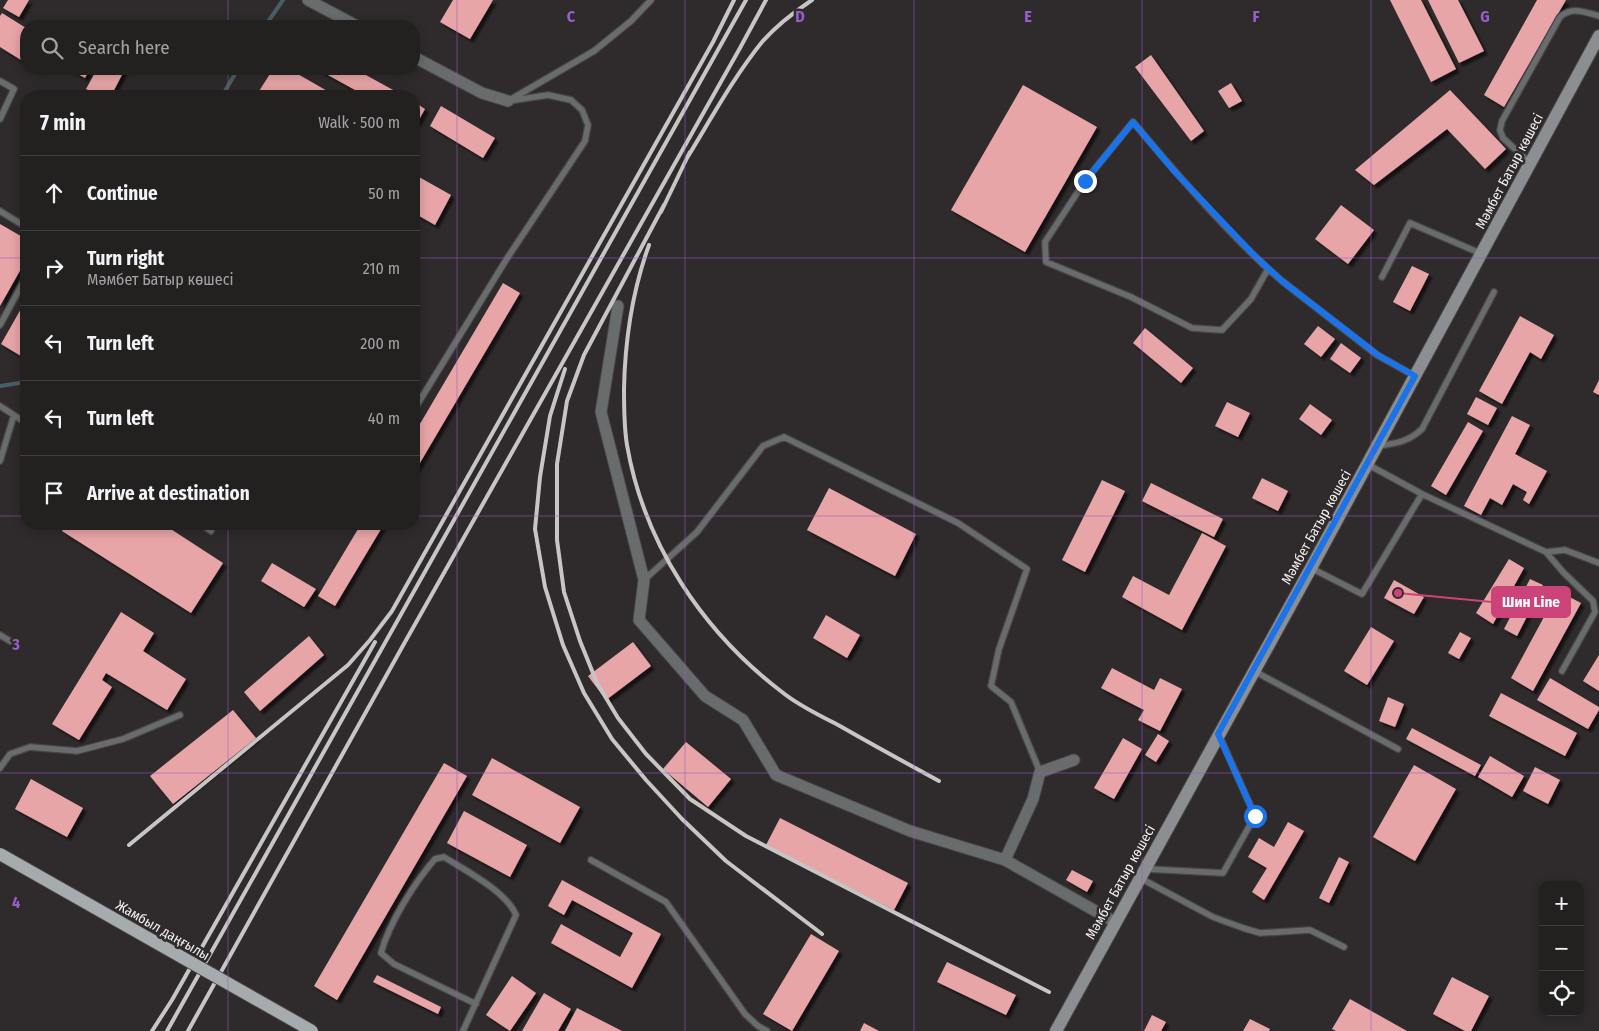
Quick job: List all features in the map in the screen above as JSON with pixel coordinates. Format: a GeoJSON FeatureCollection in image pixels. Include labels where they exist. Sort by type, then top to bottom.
{"type":"FeatureCollection","features":[{"type":"Feature","properties":{"kind":"main road","name":"Мәмбет Батыр көшесі"},"geometry":{"type":"LineString","coordinates":[[1056,1031],[1311,568],[1599,36]]}},
{"type":"Feature","properties":{"kind":"main road","name":"Жамбыл даңғылы"},"geometry":{"type":"LineString","coordinates":[[0,854],[312,1031]]}},
{"type":"Feature","properties":{"kind":"street"},"geometry":{"type":"LineString","coordinates":[[308,0],[346,20]]}},
{"type":"Feature","properties":{"kind":"street"},"geometry":{"type":"LineString","coordinates":[[420,59],[482,93],[508,101]]}},
{"type":"Feature","properties":{"kind":"street"},"geometry":{"type":"LineString","coordinates":[[618,306],[600,412],[644,580],[639,620],[705,696],[743,720],[776,775],[910,831],[1005,860],[1115,922]]}},
{"type":"Feature","properties":{"kind":"street"},"geometry":{"type":"LineString","coordinates":[[1005,860],[1033,799],[1040,772],[1074,760]]}},
{"type":"Feature","properties":{"kind":"lane"},"geometry":{"type":"LineString","coordinates":[[508,101],[594,51],[631,21],[651,0]]}},
{"type":"Feature","properties":{"kind":"lane"},"geometry":{"type":"LineString","coordinates":[[1530,163],[1504,138],[1500,130],[1502,121],[1560,17],[1567,11],[1578,11],[1599,16]]}},
{"type":"Feature","properties":{"kind":"lane"},"geometry":{"type":"LineString","coordinates":[[0,81],[14,89],[0,118]]}},
{"type":"Feature","properties":{"kind":"lane"},"geometry":{"type":"LineString","coordinates":[[420,400],[506,260],[586,141],[588,125],[582,110],[572,100],[548,95],[508,101]]}},
{"type":"Feature","properties":{"kind":"lane"},"geometry":{"type":"LineString","coordinates":[[1268,268],[1251,299],[1222,330],[1192,328],[1131,297],[1046,262],[1045,242],[1085,181],[1133,122],[1175,172],[1252,253],[1289,287],[1378,355],[1415,376]]}},
{"type":"Feature","properties":{"kind":"lane"},"geometry":{"type":"LineString","coordinates":[[0,211],[20,223]]}},
{"type":"Feature","properties":{"kind":"lane"},"geometry":{"type":"LineString","coordinates":[[1382,277],[1410,223],[1482,254]]}},
{"type":"Feature","properties":{"kind":"lane"},"geometry":{"type":"LineString","coordinates":[[0,324],[20,288]]}},
{"type":"Feature","properties":{"kind":"lane"},"geometry":{"type":"LineString","coordinates":[[1377,447],[1401,442],[1413,437],[1422,429],[1494,292]]}},
{"type":"Feature","properties":{"kind":"lane"},"geometry":{"type":"LineString","coordinates":[[0,406],[20,419]]}},
{"type":"Feature","properties":{"kind":"lane"},"geometry":{"type":"LineString","coordinates":[[0,461],[14,415]]}},
{"type":"Feature","properties":{"kind":"lane"},"geometry":{"type":"LineString","coordinates":[[644,580],[697,532],[763,446],[784,437],[823,455],[958,523],[1026,569],[998,649],[991,686],[1011,702],[1040,772]]}},
{"type":"Feature","properties":{"kind":"lane"},"geometry":{"type":"LineString","coordinates":[[1367,464],[1422,494],[1546,552],[1563,572],[1593,601],[1595,612],[1562,671]]}},
{"type":"Feature","properties":{"kind":"lane"},"geometry":{"type":"LineString","coordinates":[[1311,568],[1362,594],[1422,494]]}},
{"type":"Feature","properties":{"kind":"lane"},"geometry":{"type":"LineString","coordinates":[[1546,552],[1566,550],[1599,563]]}},
{"type":"Feature","properties":{"kind":"lane"},"geometry":{"type":"LineString","coordinates":[[0,635],[10,641]]}},
{"type":"Feature","properties":{"kind":"lane"},"geometry":{"type":"LineString","coordinates":[[1254,671],[1398,749]]}},
{"type":"Feature","properties":{"kind":"lane"},"geometry":{"type":"LineString","coordinates":[[0,768],[10,754],[30,747],[77,751],[123,739],[180,715]]}},
{"type":"Feature","properties":{"kind":"lane"},"geometry":{"type":"LineString","coordinates":[[1142,873],[1223,873],[1255,816],[1218,734]]}},
{"type":"Feature","properties":{"kind":"lane"},"geometry":{"type":"LineString","coordinates":[[463,1031],[476,1004],[516,915],[512,906],[492,888],[444,857],[435,858],[408,896],[384,942],[381,953],[394,964],[476,1004]]}},
{"type":"Feature","properties":{"kind":"lane"},"geometry":{"type":"LineString","coordinates":[[591,860],[666,902],[745,1014],[758,1026],[767,1031]]}},
{"type":"Feature","properties":{"kind":"lane"},"geometry":{"type":"LineString","coordinates":[[1142,873],[1213,917],[1243,928],[1260,933],[1310,930],[1344,947]]}},
{"type":"Feature","properties":{"kind":"building"},"geometry":{"type":"Polygon","coordinates":[[[8,0],[29,0],[19,17],[3,8],[8,0]]]}},
{"type":"Feature","properties":{"kind":"building"},"geometry":{"type":"Polygon","coordinates":[[[453,0],[493,0],[470,39],[440,22],[453,0]]]}},
{"type":"Feature","properties":{"kind":"building"},"geometry":{"type":"Polygon","coordinates":[[[1390,0],[1421,0],[1456,69],[1431,82],[1390,0]]]}},
{"type":"Feature","properties":{"kind":"building"},"geometry":{"type":"Polygon","coordinates":[[[1428,0],[1458,0],[1484,51],[1459,63],[1428,0]]]}},
{"type":"Feature","properties":{"kind":"building"},"geometry":{"type":"Polygon","coordinates":[[[1537,0],[1566,0],[1504,107],[1484,95],[1537,0]]]}},
{"type":"Feature","properties":{"kind":"building"},"geometry":{"type":"Polygon","coordinates":[[[2,13],[20,24],[20,59],[0,47],[0,16],[2,13]]]}},
{"type":"Feature","properties":{"kind":"building"},"geometry":{"type":"Polygon","coordinates":[[[1151,55],[1204,131],[1191,141],[1135,67],[1151,55]]]}},
{"type":"Feature","properties":{"kind":"building"},"geometry":{"type":"Polygon","coordinates":[[[94,75],[122,75],[114,90],[86,89],[94,75]]]}},
{"type":"Feature","properties":{"kind":"building"},"geometry":{"type":"Polygon","coordinates":[[[269,75],[299,75],[326,90],[260,90],[269,75]]]}},
{"type":"Feature","properties":{"kind":"building"},"geometry":{"type":"Polygon","coordinates":[[[328,75],[366,75],[393,90],[355,90],[328,75]]]}},
{"type":"Feature","properties":{"kind":"building"},"geometry":{"type":"Polygon","coordinates":[[[1231,83],[1242,101],[1229,108],[1218,91],[1231,83]]]}},
{"type":"Feature","properties":{"kind":"building"},"geometry":{"type":"Polygon","coordinates":[[[1023,85],[1097,127],[1025,252],[951,210],[1023,85]]]}},
{"type":"Feature","properties":{"kind":"building"},"geometry":{"type":"Polygon","coordinates":[[[1450,90],[1506,149],[1485,169],[1447,129],[1374,185],[1355,170],[1450,90]]]}},
{"type":"Feature","properties":{"kind":"building"},"geometry":{"type":"Polygon","coordinates":[[[420,106],[425,109],[420,118],[420,106]]]}},
{"type":"Feature","properties":{"kind":"building"},"geometry":{"type":"Polygon","coordinates":[[[441,106],[495,138],[483,158],[430,126],[441,106]]]}},
{"type":"Feature","properties":{"kind":"building"},"geometry":{"type":"Polygon","coordinates":[[[420,178],[451,195],[435,225],[420,216],[420,178]]]}},
{"type":"Feature","properties":{"kind":"building"},"geometry":{"type":"Polygon","coordinates":[[[1341,205],[1374,230],[1348,264],[1315,239],[1341,205]]]}},
{"type":"Feature","properties":{"kind":"building"},"geometry":{"type":"Polygon","coordinates":[[[0,224],[20,236],[20,271],[0,306],[0,224]]]}},
{"type":"Feature","properties":{"kind":"building"},"geometry":{"type":"Polygon","coordinates":[[[1412,266],[1429,274],[1410,311],[1393,302],[1412,266]]]}},
{"type":"Feature","properties":{"kind":"building"},"geometry":{"type":"Polygon","coordinates":[[[503,283],[520,293],[420,463],[420,424],[503,283]]]}},
{"type":"Feature","properties":{"kind":"building"},"geometry":{"type":"Polygon","coordinates":[[[20,311],[20,355],[1,344],[20,311]]]}},
{"type":"Feature","properties":{"kind":"building"},"geometry":{"type":"Polygon","coordinates":[[[1520,316],[1554,335],[1541,359],[1530,352],[1502,404],[1479,391],[1520,316]]]}},
{"type":"Feature","properties":{"kind":"building"},"geometry":{"type":"Polygon","coordinates":[[[1318,326],[1335,339],[1321,357],[1304,344],[1318,326]]]}},
{"type":"Feature","properties":{"kind":"building"},"geometry":{"type":"Polygon","coordinates":[[[1145,328],[1193,368],[1181,383],[1133,343],[1145,328]]]}},
{"type":"Feature","properties":{"kind":"building"},"geometry":{"type":"Polygon","coordinates":[[[1341,343],[1361,358],[1350,373],[1330,359],[1341,343]]]}},
{"type":"Feature","properties":{"kind":"building"},"geometry":{"type":"Polygon","coordinates":[[[1599,380],[1599,395],[1593,392],[1599,380]]]}},
{"type":"Feature","properties":{"kind":"building"},"geometry":{"type":"Polygon","coordinates":[[[1476,397],[1497,408],[1488,425],[1467,414],[1476,397]]]}},
{"type":"Feature","properties":{"kind":"building"},"geometry":{"type":"Polygon","coordinates":[[[1227,402],[1250,413],[1238,437],[1215,426],[1227,402]]]}},
{"type":"Feature","properties":{"kind":"building"},"geometry":{"type":"Polygon","coordinates":[[[1310,404],[1332,420],[1321,435],[1299,419],[1310,404]]]}},
{"type":"Feature","properties":{"kind":"building"},"geometry":{"type":"Polygon","coordinates":[[[1512,416],[1530,425],[1515,454],[1547,471],[1529,504],[1523,500],[1527,492],[1513,484],[1502,505],[1490,498],[1481,515],[1464,506],[1512,416]]]}},
{"type":"Feature","properties":{"kind":"building"},"geometry":{"type":"Polygon","coordinates":[[[1468,422],[1483,431],[1446,495],[1431,486],[1468,422]]]}},
{"type":"Feature","properties":{"kind":"building"},"geometry":{"type":"Polygon","coordinates":[[[1262,478],[1288,491],[1278,511],[1252,498],[1262,478]]]}},
{"type":"Feature","properties":{"kind":"building"},"geometry":{"type":"Polygon","coordinates":[[[1102,480],[1125,491],[1085,572],[1062,560],[1102,480]]]}},
{"type":"Feature","properties":{"kind":"building"},"geometry":{"type":"Polygon","coordinates":[[[1151,483],[1223,519],[1214,537],[1142,501],[1151,483]]]}},
{"type":"Feature","properties":{"kind":"building"},"geometry":{"type":"Polygon","coordinates":[[[829,488],[916,534],[895,576],[807,530],[829,488]]]}},
{"type":"Feature","properties":{"kind":"building"},"geometry":{"type":"Polygon","coordinates":[[[172,530],[223,563],[191,613],[62,531],[172,530]]]}},
{"type":"Feature","properties":{"kind":"building"},"geometry":{"type":"Polygon","coordinates":[[[357,530],[380,530],[335,606],[318,596],[357,530]]]}},
{"type":"Feature","properties":{"kind":"building"},"geometry":{"type":"Polygon","coordinates":[[[1202,533],[1226,546],[1182,630],[1122,597],[1133,576],[1169,595],[1202,533]]]}},
{"type":"Feature","properties":{"kind":"building"},"geometry":{"type":"Polygon","coordinates":[[[1509,559],[1524,568],[1493,624],[1476,613],[1509,559]]]}},
{"type":"Feature","properties":{"kind":"building"},"geometry":{"type":"Polygon","coordinates":[[[272,563],[316,589],[304,607],[261,581],[272,563]]]}},
{"type":"Feature","properties":{"kind":"building"},"geometry":{"type":"Polygon","coordinates":[[[1530,579],[1543,585],[1517,636],[1504,629],[1530,579]]]}},
{"type":"Feature","properties":{"kind":"building"},"geometry":{"type":"Polygon","coordinates":[[[1394,580],[1424,597],[1414,614],[1384,598],[1394,580]]]}},
{"type":"Feature","properties":{"kind":"building"},"geometry":{"type":"Polygon","coordinates":[[[1558,591],[1581,603],[1533,691],[1511,678],[1558,591]]]}},
{"type":"Feature","properties":{"kind":"building"},"geometry":{"type":"Polygon","coordinates":[[[121,612],[154,633],[143,651],[186,679],[167,710],[106,673],[102,680],[112,687],[79,740],[52,724],[121,612]]]}},
{"type":"Feature","properties":{"kind":"building"},"geometry":{"type":"Polygon","coordinates":[[[826,615],[860,635],[847,658],[813,638],[826,615]]]}},
{"type":"Feature","properties":{"kind":"building"},"geometry":{"type":"Polygon","coordinates":[[[1371,627],[1394,641],[1367,685],[1344,671],[1371,627]]]}},
{"type":"Feature","properties":{"kind":"building"},"geometry":{"type":"Polygon","coordinates":[[[1460,632],[1471,638],[1459,659],[1448,653],[1460,632]]]}},
{"type":"Feature","properties":{"kind":"building"},"geometry":{"type":"Polygon","coordinates":[[[309,636],[324,655],[260,711],[244,692],[309,636]]]}},
{"type":"Feature","properties":{"kind":"building"},"geometry":{"type":"Polygon","coordinates":[[[633,642],[651,666],[606,700],[588,676],[633,642]]]}},
{"type":"Feature","properties":{"kind":"building"},"geometry":{"type":"Polygon","coordinates":[[[1599,655],[1599,691],[1583,681],[1599,655]]]}},
{"type":"Feature","properties":{"kind":"building"},"geometry":{"type":"Polygon","coordinates":[[[1112,668],[1154,690],[1160,678],[1182,689],[1160,731],[1138,720],[1144,710],[1101,688],[1112,668]]]}},
{"type":"Feature","properties":{"kind":"building"},"geometry":{"type":"Polygon","coordinates":[[[1550,678],[1599,707],[1588,729],[1537,700],[1550,678]]]}},
{"type":"Feature","properties":{"kind":"building"},"geometry":{"type":"Polygon","coordinates":[[[1501,693],[1577,733],[1565,756],[1489,716],[1501,693]]]}},
{"type":"Feature","properties":{"kind":"building"},"geometry":{"type":"Polygon","coordinates":[[[1388,697],[1404,704],[1395,727],[1379,721],[1388,697]]]}},
{"type":"Feature","properties":{"kind":"building"},"geometry":{"type":"Polygon","coordinates":[[[233,710],[256,738],[173,804],[150,776],[233,710]]]}},
{"type":"Feature","properties":{"kind":"building"},"geometry":{"type":"Polygon","coordinates":[[[1412,728],[1481,765],[1475,776],[1406,739],[1412,728]]]}},
{"type":"Feature","properties":{"kind":"building"},"geometry":{"type":"Polygon","coordinates":[[[1158,734],[1169,741],[1156,762],[1145,755],[1158,734]]]}},
{"type":"Feature","properties":{"kind":"building"},"geometry":{"type":"Polygon","coordinates":[[[1123,738],[1142,749],[1114,799],[1094,788],[1123,738]]]}},
{"type":"Feature","properties":{"kind":"building"},"geometry":{"type":"Polygon","coordinates":[[[686,742],[731,779],[708,807],[663,769],[686,742]]]}},
{"type":"Feature","properties":{"kind":"building"},"geometry":{"type":"Polygon","coordinates":[[[1490,756],[1524,776],[1512,797],[1478,777],[1490,756]]]}},
{"type":"Feature","properties":{"kind":"building"},"geometry":{"type":"Polygon","coordinates":[[[492,758],[580,807],[560,843],[472,795],[492,758]]]}},
{"type":"Feature","properties":{"kind":"building"},"geometry":{"type":"Polygon","coordinates":[[[444,763],[467,776],[337,1000],[314,986],[444,763]]]}},
{"type":"Feature","properties":{"kind":"building"},"geometry":{"type":"Polygon","coordinates":[[[1414,765],[1456,789],[1415,861],[1373,837],[1414,765]]]}},
{"type":"Feature","properties":{"kind":"building"},"geometry":{"type":"Polygon","coordinates":[[[1535,767],[1560,780],[1548,804],[1523,791],[1535,767]]]}},
{"type":"Feature","properties":{"kind":"building"},"geometry":{"type":"Polygon","coordinates":[[[31,779],[83,808],[67,837],[15,809],[31,779]]]}},
{"type":"Feature","properties":{"kind":"building"},"geometry":{"type":"Polygon","coordinates":[[[464,811],[527,845],[510,877],[447,843],[464,811]]]}},
{"type":"Feature","properties":{"kind":"building"},"geometry":{"type":"Polygon","coordinates":[[[780,818],[908,883],[894,910],[766,845],[780,818]]]}},
{"type":"Feature","properties":{"kind":"building"},"geometry":{"type":"Polygon","coordinates":[[[1288,822],[1304,831],[1264,900],[1252,892],[1267,868],[1248,857],[1259,838],[1274,847],[1288,822]]]}},
{"type":"Feature","properties":{"kind":"building"},"geometry":{"type":"Polygon","coordinates":[[[1339,857],[1349,862],[1329,903],[1319,898],[1339,857]]]}},
{"type":"Feature","properties":{"kind":"building"},"geometry":{"type":"Polygon","coordinates":[[[1072,870],[1093,881],[1087,892],[1066,880],[1072,870]]]}},
{"type":"Feature","properties":{"kind":"building"},"geometry":{"type":"Polygon","coordinates":[[[562,880],[661,934],[632,988],[551,943],[561,924],[620,957],[633,933],[572,900],[564,915],[548,906],[562,880]]]}},
{"type":"Feature","properties":{"kind":"building"},"geometry":{"type":"Polygon","coordinates":[[[811,934],[839,951],[792,1031],[763,1014],[811,934]]]}},
{"type":"Feature","properties":{"kind":"building"},"geometry":{"type":"Polygon","coordinates":[[[947,962],[1016,995],[1006,1015],[937,982],[947,962]]]}},
{"type":"Feature","properties":{"kind":"building"},"geometry":{"type":"Polygon","coordinates":[[[377,975],[441,1007],[438,1014],[373,982],[377,975]]]}},
{"type":"Feature","properties":{"kind":"building"},"geometry":{"type":"Polygon","coordinates":[[[512,976],[536,993],[510,1031],[486,1015],[512,976]]]}},
{"type":"Feature","properties":{"kind":"building"},"geometry":{"type":"Polygon","coordinates":[[[1452,977],[1489,996],[1471,1031],[1465,1031],[1433,1014],[1452,977]]]}},
{"type":"Feature","properties":{"kind":"building"},"geometry":{"type":"Polygon","coordinates":[[[544,993],[571,1009],[558,1031],[522,1031],[544,993]]]}},
{"type":"Feature","properties":{"kind":"building"},"geometry":{"type":"Polygon","coordinates":[[[1350,999],[1407,1031],[1336,1031],[1332,1029],[1350,999]]]}},
{"type":"Feature","properties":{"kind":"building"},"geometry":{"type":"Polygon","coordinates":[[[577,1008],[622,1031],[565,1031],[577,1008]]]}},
{"type":"Feature","properties":{"kind":"building"},"geometry":{"type":"Polygon","coordinates":[[[1152,1015],[1166,1022],[1161,1031],[1144,1031],[1152,1015]]]}},
{"type":"Feature","properties":{"kind":"building"},"geometry":{"type":"Polygon","coordinates":[[[1250,1019],[1270,1029],[1269,1031],[1243,1031],[1250,1019]]]}},
{"type":"Feature","properties":{"kind":"building"},"geometry":{"type":"Polygon","coordinates":[[[864,1023],[879,1031],[860,1031],[864,1023]]]}},
{"type":"Feature","properties":{"kind":"waterway"},"geometry":{"type":"LineString","coordinates":[[269,20],[283,0]]}},
{"type":"Feature","properties":{"kind":"waterway"},"geometry":{"type":"LineString","coordinates":[[226,90],[234,75]]}},
{"type":"Feature","properties":{"kind":"waterway"},"geometry":{"type":"LineString","coordinates":[[0,386],[20,383]]}},
{"type":"Feature","properties":{"kind":"railway"},"geometry":{"type":"LineString","coordinates":[[129,845],[348,665],[392,611],[713,42],[734,0]]}},
{"type":"Feature","properties":{"kind":"railway"},"geometry":{"type":"LineString","coordinates":[[167,1031],[746,0]]}},
{"type":"Feature","properties":{"kind":"railway"},"geometry":{"type":"LineString","coordinates":[[188,1031],[766,0]]}},
{"type":"Feature","properties":{"kind":"railway"},"geometry":{"type":"LineString","coordinates":[[690,152],[687,158],[732,84],[762,42],[773,30],[812,0]]}},
{"type":"Feature","properties":{"kind":"railway"},"geometry":{"type":"LineString","coordinates":[[661,212],[687,158]]}},
{"type":"Feature","properties":{"kind":"railway"},"geometry":{"type":"LineString","coordinates":[[664,205],[584,355],[567,401],[557,464],[557,540],[564,592],[580,641],[597,683],[618,718],[646,754],[690,799],[746,836],[1049,992]]}},
{"type":"Feature","properties":{"kind":"railway"},"geometry":{"type":"LineString","coordinates":[[649,245],[638,280],[630,316],[625,370],[624,417],[627,445],[635,482],[647,517],[663,551],[681,583],[703,614],[753,668],[782,692],[803,706],[939,781]]}},
{"type":"Feature","properties":{"kind":"railway"},"geometry":{"type":"LineString","coordinates":[[565,369],[550,416],[540,477],[535,529],[545,587],[563,645],[584,693],[612,739],[682,819],[726,861],[822,934]]}},
{"type":"Feature","properties":{"kind":"railway"},"geometry":{"type":"LineString","coordinates":[[152,1031],[172,1000],[375,642]]}},
{"type":"Feature","properties":{"kind":"place","name":"Шин Line"},"geometry":{"type":"Point","coordinates":[1398,593]}},
{"type":"Feature","properties":{"kind":"route"},"geometry":{"type":"LineString","coordinates":[[1085,181],[1133,122],[1175,172],[1252,253],[1282,281],[1378,355],[1415,376],[1218,734],[1255,816]]}}]}
